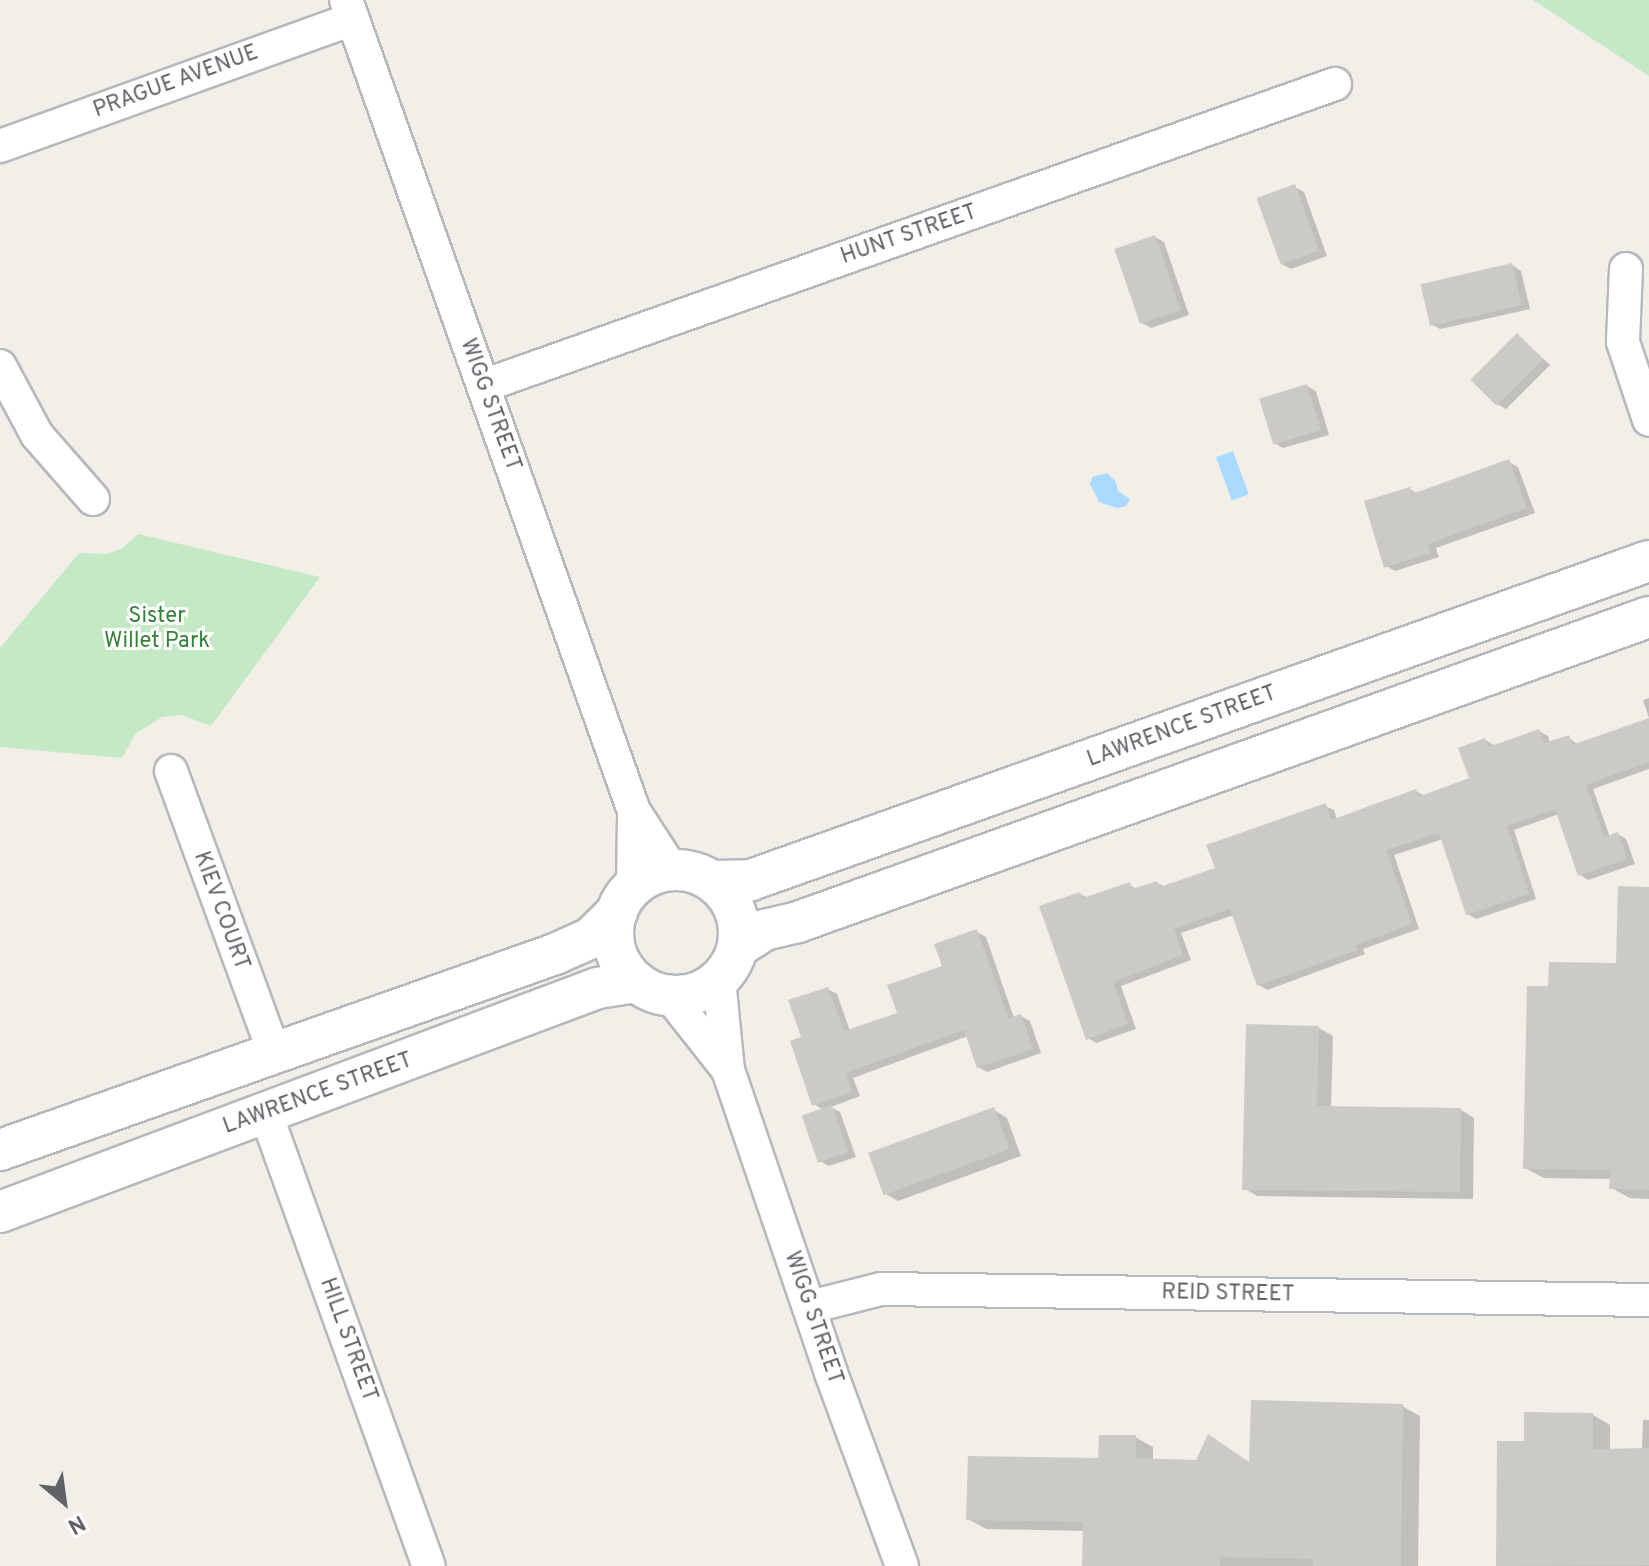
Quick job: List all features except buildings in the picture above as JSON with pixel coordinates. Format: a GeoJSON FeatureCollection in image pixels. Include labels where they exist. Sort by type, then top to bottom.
{"type":"FeatureCollection","features":[{"type":"Feature","properties":{"kind":"street","name":"PRAGUE AVENUE"},"geometry":{"type":"LineString","coordinates":[[0,146],[350,10]]}},
{"type":"Feature","properties":{"kind":"street","name":"WIGG STREET"},"geometry":{"type":"LineString","coordinates":[[350,10],[634,811],[673,871]]}},
{"type":"Feature","properties":{"kind":"street","name":"HUNT STREET"},"geometry":{"type":"LineString","coordinates":[[483,386],[1335,84]]}},
{"type":"Feature","properties":{"kind":"street"},"geometry":{"type":"LineString","coordinates":[[1626,269],[1623,342],[1649,420]]}},
{"type":"Feature","properties":{"kind":"street"},"geometry":{"type":"LineString","coordinates":[[0,366],[37,435],[93,499]]}},
{"type":"Feature","properties":{"kind":"street","name":"LAWRENCE STREET"},"geometry":{"type":"LineString","coordinates":[[712,881],[751,880],[1649,561]]}},
{"type":"Feature","properties":{"kind":"street"},"geometry":{"type":"LineString","coordinates":[[625,900],[613,931],[616,951],[624,968],[653,989],[696,993],[764,930],[798,922],[1649,617]]}},
{"type":"Feature","properties":{"kind":"street"},"geometry":{"type":"LineString","coordinates":[[1199,721],[1218,772]]}},
{"type":"Feature","properties":{"kind":"street","name":"KIEV COURT"},"geometry":{"type":"LineString","coordinates":[[171,771],[273,1050]]}},
{"type":"Feature","properties":{"kind":"street","name":"WIGG STREET"},"geometry":{"type":"LineString","coordinates":[[625,900],[634,811]]}},
{"type":"Feature","properties":{"kind":"street"},"geometry":{"type":"LineString","coordinates":[[0,1150],[273,1050],[555,954],[591,938],[651,876],[686,871],[712,881],[725,893],[735,910],[739,928],[729,963]]}},
{"type":"Feature","properties":{"kind":"street","name":"WIGG STREET"},"geometry":{"type":"LineString","coordinates":[[729,963],[728,1070],[902,1566]]}},
{"type":"Feature","properties":{"kind":"street","name":"LAWRENCE STREET"},"geometry":{"type":"LineString","coordinates":[[0,1212],[598,988],[653,989]]}},
{"type":"Feature","properties":{"kind":"street","name":"WIGG STREET"},"geometry":{"type":"LineString","coordinates":[[653,989],[728,1070]]}},
{"type":"Feature","properties":{"kind":"street","name":"HILL STREET"},"geometry":{"type":"LineString","coordinates":[[266,1114],[429,1566]]}},
{"type":"Feature","properties":{"kind":"street","name":"REID STREET"},"geometry":{"type":"LineString","coordinates":[[810,1307],[881,1289],[1649,1300]]}},
{"type":"Feature","properties":{"kind":"green space"},"geometry":{"type":"Polygon","coordinates":[[[1533,0],[1649,0],[1649,76],[1533,0]]]}},
{"type":"Feature","properties":{"kind":"green space","name":"Sister Willet Park"},"geometry":{"type":"Polygon","coordinates":[[[138,534],[320,577],[211,726],[182,715],[162,717],[135,734],[122,758],[0,747],[0,648],[79,553],[107,554],[123,548],[138,534]]]}},
{"type":"Feature","properties":{"kind":"water"},"geometry":{"type":"Polygon","coordinates":[[[1233,451],[1249,494],[1232,500],[1216,457],[1233,451]]]}},
{"type":"Feature","properties":{"kind":"water"},"geometry":{"type":"Polygon","coordinates":[[[1107,473],[1116,482],[1118,491],[1130,499],[1126,506],[1117,508],[1099,502],[1090,484],[1092,477],[1107,473]]]}}]}
